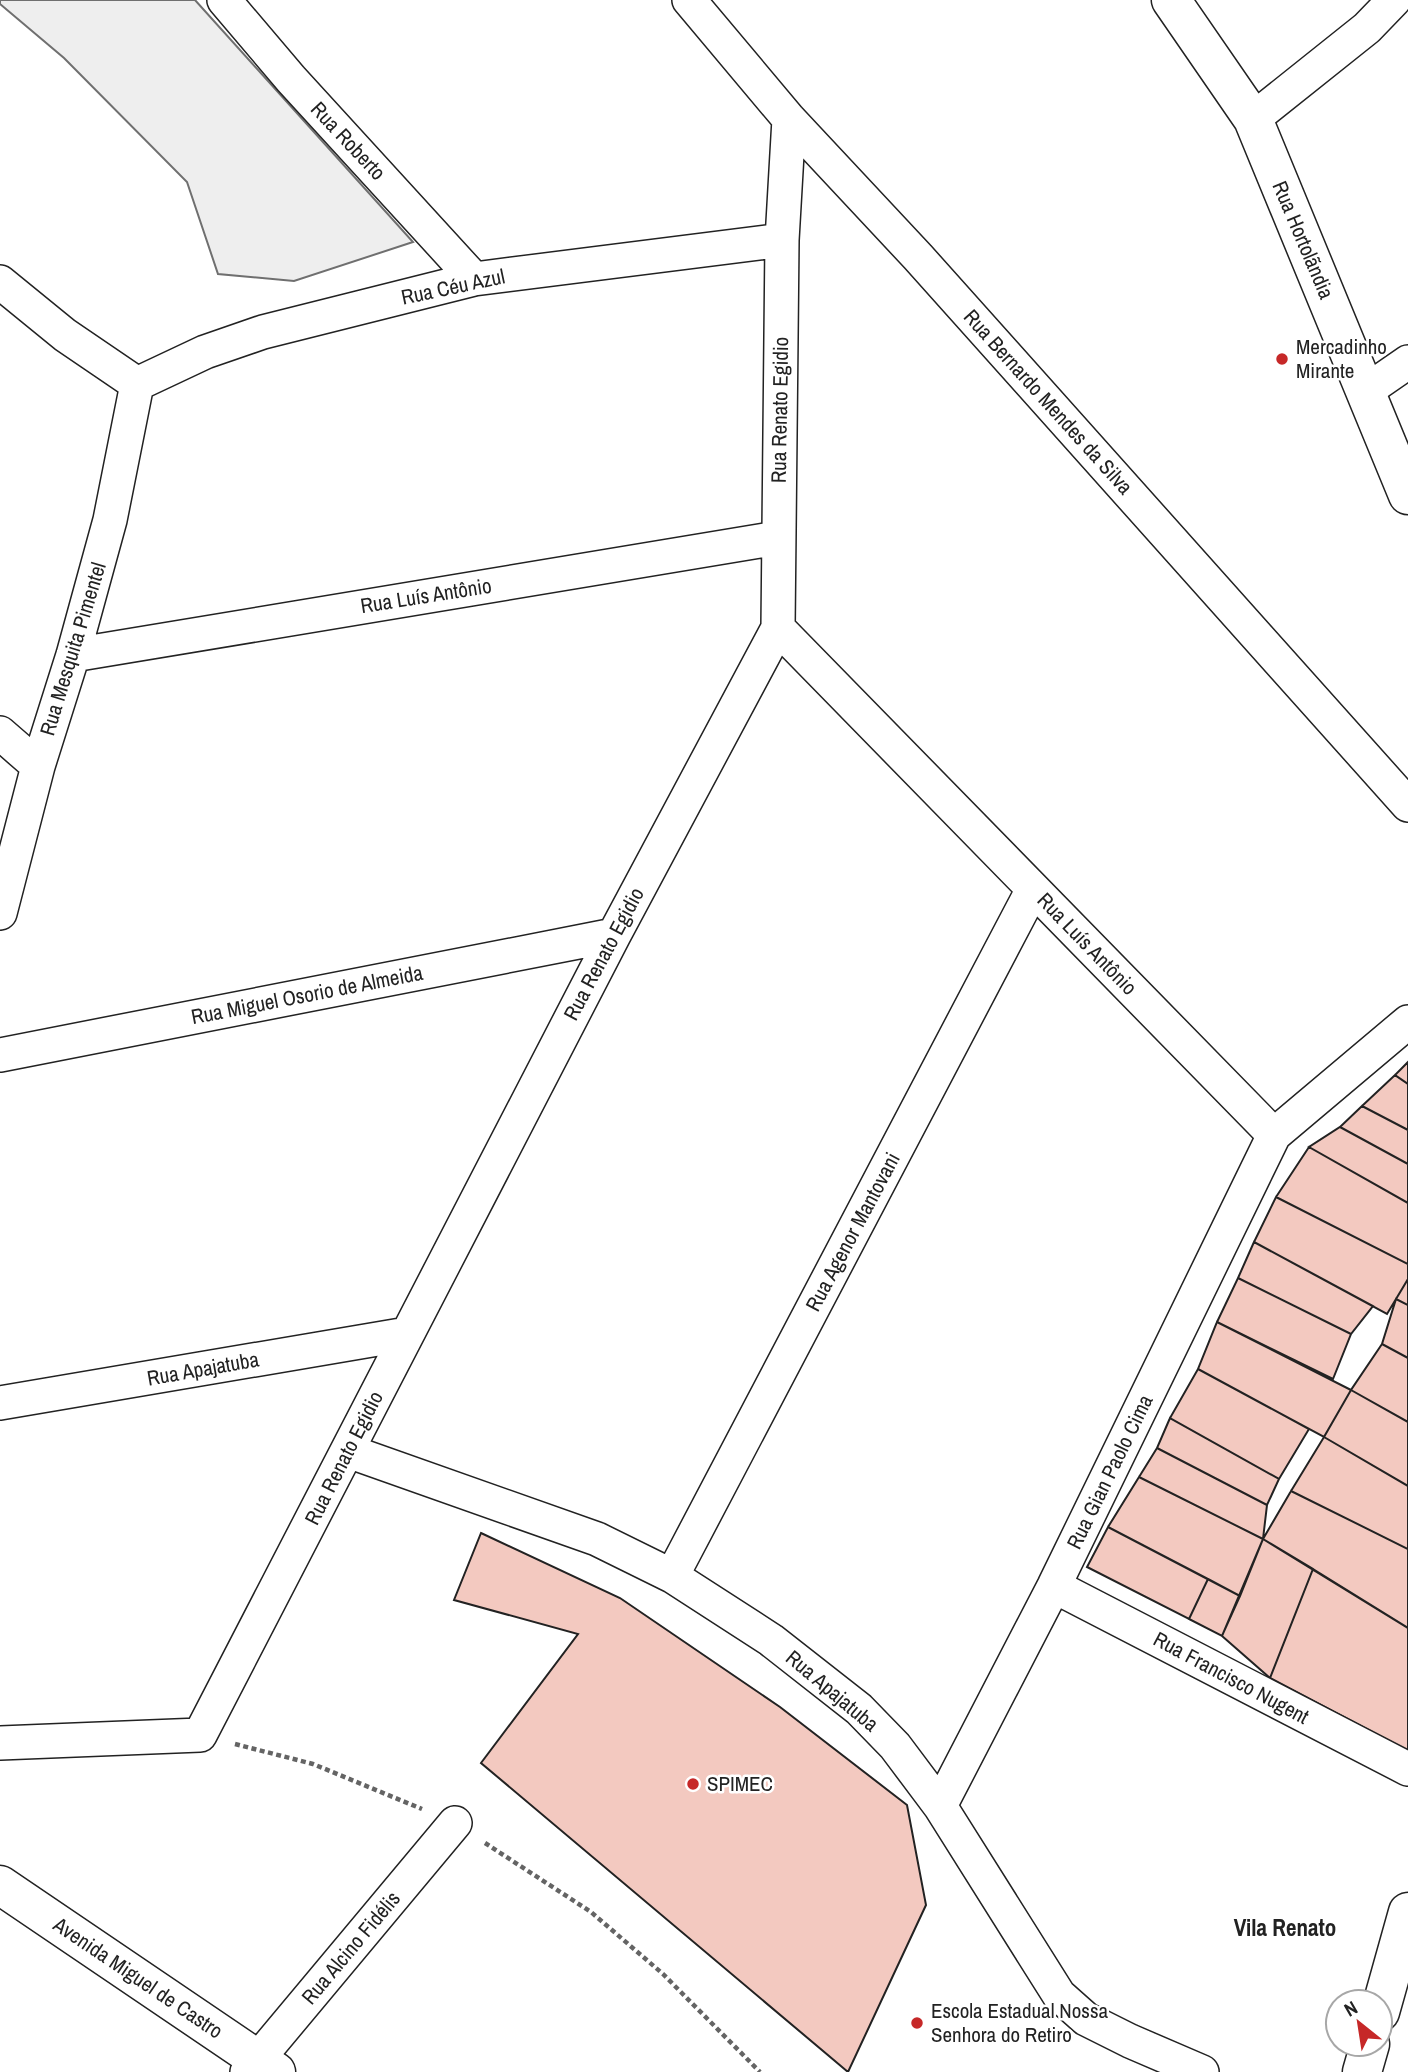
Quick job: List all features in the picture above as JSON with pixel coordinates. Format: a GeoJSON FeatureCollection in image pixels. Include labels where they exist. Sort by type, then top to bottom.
{"type":"FeatureCollection","features":[{"type":"Feature","properties":{"kind":"street","name":"Rua Roberto"},"geometry":{"type":"LineString","coordinates":[[224,0],[291,79],[474,279]]}},
{"type":"Feature","properties":{"kind":"street","name":"Rua Bernardo Mendes da Silva"},"geometry":{"type":"LineString","coordinates":[[689,0],[789,119],[918,257],[1408,804]]}},
{"type":"Feature","properties":{"kind":"street","name":"Rua Hortolãndia"},"geometry":{"type":"LineString","coordinates":[[1171,0],[1253,118],[1408,495]]}},
{"type":"Feature","properties":{"kind":"street"},"geometry":{"type":"LineString","coordinates":[[1253,118],[1367,28],[1394,0]]}},
{"type":"Feature","properties":{"kind":"street","name":"Rua Renato Egidio"},"geometry":{"type":"LineString","coordinates":[[200,1735],[614,935],[778,628],[782,240],[789,119]]}},
{"type":"Feature","properties":{"kind":"street","name":"Rua Céu Azul"},"geometry":{"type":"LineString","coordinates":[[137,384],[205,352],[263,332],[474,279],[782,240]]}},
{"type":"Feature","properties":{"kind":"street"},"geometry":{"type":"LineString","coordinates":[[0,282],[65,335],[137,384]]}},
{"type":"Feature","properties":{"kind":"street"},"geometry":{"type":"LineString","coordinates":[[1366,391],[1408,362]]}},
{"type":"Feature","properties":{"kind":"street","name":"Rua Mesquita Pimentel"},"geometry":{"type":"LineString","coordinates":[[0,913],[38,765],[73,655],[110,520],[137,384]]}},
{"type":"Feature","properties":{"kind":"street","name":"Rua Luís Antônio"},"geometry":{"type":"LineString","coordinates":[[73,655],[778,538]]}},
{"type":"Feature","properties":{"kind":"street","name":"Rua Luís Antônio"},"geometry":{"type":"LineString","coordinates":[[778,628],[1273,1135]]}},
{"type":"Feature","properties":{"kind":"street"},"geometry":{"type":"LineString","coordinates":[[0,733],[38,765]]}},
{"type":"Feature","properties":{"kind":"street","name":"Rua Agenor Mantovani"},"geometry":{"type":"LineString","coordinates":[[672,1576],[1033,888]]}},
{"type":"Feature","properties":{"kind":"street","name":"Rua Miguel Osorio de Almeida"},"geometry":{"type":"LineString","coordinates":[[0,1055],[614,935]]}},
{"type":"Feature","properties":{"kind":"street"},"geometry":{"type":"LineString","coordinates":[[1273,1135],[1408,1022]]}},
{"type":"Feature","properties":{"kind":"street","name":"Rua Gian Paolo Cima"},"geometry":{"type":"LineString","coordinates":[[940,1806],[1054,1586],[1273,1135]]}},
{"type":"Feature","properties":{"kind":"street","name":"Rua Apajatuba"},"geometry":{"type":"LineString","coordinates":[[0,1403],[407,1334]]}},
{"type":"Feature","properties":{"kind":"street","name":"Rua Apajatuba"},"geometry":{"type":"LineString","coordinates":[[348,1451],[597,1539],[672,1576],[771,1640],[859,1709],[895,1746],[940,1806],[1059,1995],[1086,2019],[1202,2072]]}},
{"type":"Feature","properties":{"kind":"street","name":"Rua Francisco Nugent"},"geometry":{"type":"LineString","coordinates":[[1054,1586],[1408,1769]]}},
{"type":"Feature","properties":{"kind":"street"},"geometry":{"type":"LineString","coordinates":[[0,1743],[200,1735]]}},
{"type":"Feature","properties":{"kind":"street","name":"Rua Alcino Fidélis"},"geometry":{"type":"LineString","coordinates":[[261,2068],[455,1823]]}},
{"type":"Feature","properties":{"kind":"street","name":"Avenida Miguel de Castro"},"geometry":{"type":"LineString","coordinates":[[0,1885],[261,2068]]}},
{"type":"Feature","properties":{"kind":"street"},"geometry":{"type":"LineString","coordinates":[[1387,1988],[1408,1913]]}},
{"type":"Feature","properties":{"kind":"path"},"geometry":{"type":"LineString","coordinates":[[200,1735],[313,1765],[455,1823],[591,1912],[663,1973],[760,2072]]}},
{"type":"Feature","properties":{"kind":"shaded area"},"geometry":{"type":"Polygon","coordinates":[[[0,0],[195,0],[413,242],[294,281],[218,274],[187,182],[64,58],[0,4],[0,0]]]}},
{"type":"Feature","properties":{"kind":"building"},"geometry":{"type":"Polygon","coordinates":[[[1408,1062],[1408,1084],[1395,1075],[1408,1062]]]}},
{"type":"Feature","properties":{"kind":"building"},"geometry":{"type":"Polygon","coordinates":[[[1395,1075],[1408,1084],[1408,1130],[1362,1106],[1395,1075]]]}},
{"type":"Feature","properties":{"kind":"building"},"geometry":{"type":"Polygon","coordinates":[[[1362,1106],[1408,1130],[1408,1164],[1340,1127],[1362,1106]]]}},
{"type":"Feature","properties":{"kind":"building"},"geometry":{"type":"Polygon","coordinates":[[[1340,1127],[1408,1164],[1408,1203],[1309,1147],[1340,1127]]]}},
{"type":"Feature","properties":{"kind":"building"},"geometry":{"type":"Polygon","coordinates":[[[1309,1147],[1408,1203],[1408,1264],[1276,1197],[1309,1147]]]}},
{"type":"Feature","properties":{"kind":"building"},"geometry":{"type":"Polygon","coordinates":[[[1276,1197],[1408,1264],[1408,1279],[1387,1314],[1254,1242],[1276,1197]]]}},
{"type":"Feature","properties":{"kind":"building"},"geometry":{"type":"Polygon","coordinates":[[[1254,1242],[1373,1306],[1351,1334],[1238,1278],[1254,1242]]]}},
{"type":"Feature","properties":{"kind":"building"},"geometry":{"type":"Polygon","coordinates":[[[1238,1278],[1351,1334],[1333,1379],[1217,1322],[1238,1278]]]}},
{"type":"Feature","properties":{"kind":"building"},"geometry":{"type":"Polygon","coordinates":[[[1408,1279],[1408,1305],[1396,1299],[1408,1279]]]}},
{"type":"Feature","properties":{"kind":"building"},"geometry":{"type":"Polygon","coordinates":[[[1396,1299],[1408,1305],[1408,1358],[1382,1344],[1396,1299]]]}},
{"type":"Feature","properties":{"kind":"building"},"geometry":{"type":"Polygon","coordinates":[[[1217,1322],[1351,1390],[1324,1437],[1198,1369],[1217,1322]]]}},
{"type":"Feature","properties":{"kind":"building"},"geometry":{"type":"Polygon","coordinates":[[[1382,1344],[1408,1358],[1408,1422],[1351,1390],[1382,1344]]]}},
{"type":"Feature","properties":{"kind":"building"},"geometry":{"type":"Polygon","coordinates":[[[1198,1369],[1309,1429],[1279,1479],[1170,1418],[1198,1369]]]}},
{"type":"Feature","properties":{"kind":"building"},"geometry":{"type":"Polygon","coordinates":[[[1351,1390],[1408,1422],[1408,1486],[1324,1437],[1351,1390]]]}},
{"type":"Feature","properties":{"kind":"building"},"geometry":{"type":"Polygon","coordinates":[[[1170,1418],[1279,1479],[1267,1505],[1157,1448],[1170,1418]]]}},
{"type":"Feature","properties":{"kind":"building"},"geometry":{"type":"Polygon","coordinates":[[[1324,1437],[1408,1486],[1408,1549],[1291,1491],[1324,1437]]]}},
{"type":"Feature","properties":{"kind":"building"},"geometry":{"type":"Polygon","coordinates":[[[1157,1448],[1267,1505],[1263,1539],[1139,1477],[1157,1448]]]}},
{"type":"Feature","properties":{"kind":"building"},"geometry":{"type":"Polygon","coordinates":[[[1139,1477],[1263,1539],[1240,1596],[1108,1527],[1139,1477]]]}},
{"type":"Feature","properties":{"kind":"building"},"geometry":{"type":"Polygon","coordinates":[[[1291,1491],[1408,1549],[1408,1628],[1263,1539],[1291,1491]]]}},
{"type":"Feature","properties":{"kind":"building"},"geometry":{"type":"Polygon","coordinates":[[[1108,1527],[1208,1579],[1189,1619],[1087,1567],[1108,1527]]]}},
{"type":"Feature","properties":{"kind":"building","name":"SPIMEC"},"geometry":{"type":"Polygon","coordinates":[[[481,1533],[620,1598],[780,1707],[907,1805],[926,1905],[848,2072],[481,1763],[578,1634],[454,1600],[481,1533]]]}},
{"type":"Feature","properties":{"kind":"building"},"geometry":{"type":"Polygon","coordinates":[[[1263,1539],[1313,1569],[1270,1678],[1222,1636],[1263,1539]]]}},
{"type":"Feature","properties":{"kind":"building"},"geometry":{"type":"Polygon","coordinates":[[[1313,1569],[1408,1628],[1408,1751],[1270,1678],[1313,1569]]]}},
{"type":"Feature","properties":{"kind":"building"},"geometry":{"type":"Polygon","coordinates":[[[1208,1579],[1240,1596],[1222,1636],[1189,1619],[1208,1579]]]}},
{"type":"Feature","properties":{"kind":"place","name":"Mercadinho Mirante"},"geometry":{"type":"Point","coordinates":[1282,359]}},
{"type":"Feature","properties":{"kind":"place","name":"SPIMEC"},"geometry":{"type":"Point","coordinates":[693,1784]}},
{"type":"Feature","properties":{"kind":"place","name":"Escola Estadual Nossa Senhora do Retiro"},"geometry":{"type":"Point","coordinates":[917,2023]}},
{"type":"Feature","properties":{"kind":"district","name":"Vila Renato"},"geometry":{"type":"Point","coordinates":[1285,1928]}}]}
